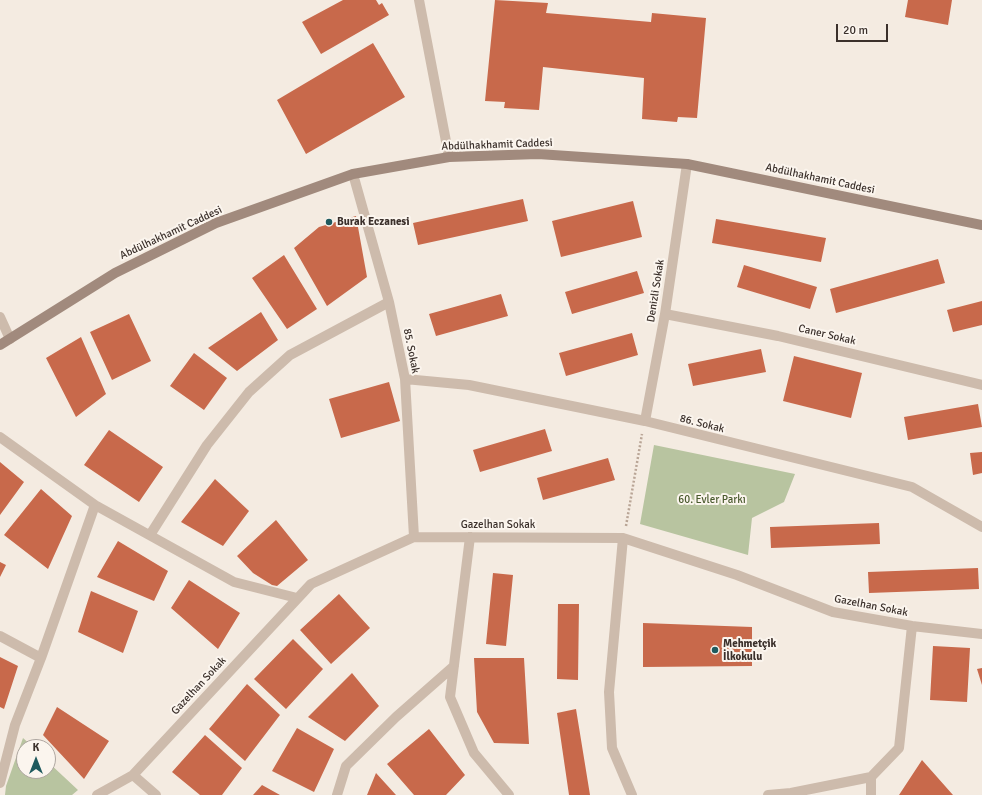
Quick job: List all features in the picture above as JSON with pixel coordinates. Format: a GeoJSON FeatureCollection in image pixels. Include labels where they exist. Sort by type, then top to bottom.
{"type":"FeatureCollection","features":[{"type":"Feature","properties":{"kind":"main road","name":"Abdülhakhamit Caddesi"},"geometry":{"type":"LineString","coordinates":[[0,345],[115,273],[216,223],[353,174],[449,157],[538,154],[688,164],[982,226]]}},
{"type":"Feature","properties":{"kind":"street"},"geometry":{"type":"LineString","coordinates":[[418,0],[449,157]]}},
{"type":"Feature","properties":{"kind":"street","name":"Denizli Sokak"},"geometry":{"type":"LineString","coordinates":[[644,421],[665,314],[688,164]]}},
{"type":"Feature","properties":{"kind":"street","name":"85. Sokak"},"geometry":{"type":"LineString","coordinates":[[353,174],[389,302],[404,379],[414,537]]}},
{"type":"Feature","properties":{"kind":"street"},"geometry":{"type":"LineString","coordinates":[[150,535],[207,445],[249,392],[290,355],[389,302]]}},
{"type":"Feature","properties":{"kind":"street","name":"Caner Sokak"},"geometry":{"type":"LineString","coordinates":[[665,314],[778,336],[982,385]]}},
{"type":"Feature","properties":{"kind":"street"},"geometry":{"type":"LineString","coordinates":[[0,317],[10,339]]}},
{"type":"Feature","properties":{"kind":"street","name":"86. Sokak"},"geometry":{"type":"LineString","coordinates":[[404,379],[469,385],[644,421],[912,487],[982,527]]}},
{"type":"Feature","properties":{"kind":"street"},"geometry":{"type":"LineString","coordinates":[[0,437],[95,505],[234,582],[297,598]]}},
{"type":"Feature","properties":{"kind":"street"},"geometry":{"type":"LineString","coordinates":[[0,783],[15,725],[41,658],[95,505]]}},
{"type":"Feature","properties":{"kind":"street","name":"Gazelhan Sokak"},"geometry":{"type":"LineString","coordinates":[[98,795],[133,775],[311,584],[414,537],[623,538],[737,575],[833,612],[912,626],[982,634]]}},
{"type":"Feature","properties":{"kind":"street"},"geometry":{"type":"LineString","coordinates":[[470,537],[450,697],[474,753],[509,795]]}},
{"type":"Feature","properties":{"kind":"street"},"geometry":{"type":"LineString","coordinates":[[623,538],[609,692],[612,748],[632,795]]}},
{"type":"Feature","properties":{"kind":"street"},"geometry":{"type":"LineString","coordinates":[[768,795],[792,793],[871,778],[899,748],[912,626]]}},
{"type":"Feature","properties":{"kind":"street"},"geometry":{"type":"LineString","coordinates":[[0,636],[41,658]]}},
{"type":"Feature","properties":{"kind":"street"},"geometry":{"type":"LineString","coordinates":[[337,795],[346,766],[396,717],[454,666]]}},
{"type":"Feature","properties":{"kind":"street"},"geometry":{"type":"LineString","coordinates":[[133,775],[156,795]]}},
{"type":"Feature","properties":{"kind":"street"},"geometry":{"type":"LineString","coordinates":[[871,778],[871,795]]}},
{"type":"Feature","properties":{"kind":"path"},"geometry":{"type":"LineString","coordinates":[[623,538],[644,421]]}},
{"type":"Feature","properties":{"kind":"green space","name":"60. Evler Parkı"},"geometry":{"type":"Polygon","coordinates":[[[654,445],[795,474],[784,502],[752,518],[748,555],[640,524],[654,445]]]}},
{"type":"Feature","properties":{"kind":"green space"},"geometry":{"type":"Polygon","coordinates":[[[16,758],[16,779],[56,779],[56,769],[78,790],[72,795],[5,795],[6,786],[16,758]]]}},
{"type":"Feature","properties":{"kind":"building"},"geometry":{"type":"Polygon","coordinates":[[[343,0],[376,0],[379,5],[382,3],[389,15],[321,54],[302,22],[343,0]]]}},
{"type":"Feature","properties":{"kind":"building"},"geometry":{"type":"Polygon","coordinates":[[[495,0],[548,3],[546,13],[651,22],[652,13],[706,18],[697,118],[678,117],[677,122],[642,119],[644,78],[543,67],[539,110],[504,108],[505,102],[485,101],[495,0]]]}},
{"type":"Feature","properties":{"kind":"building"},"geometry":{"type":"Polygon","coordinates":[[[908,0],[952,0],[948,25],[905,17],[908,0]]]}},
{"type":"Feature","properties":{"kind":"building"},"geometry":{"type":"Polygon","coordinates":[[[373,43],[405,97],[306,154],[277,100],[373,43]]]}},
{"type":"Feature","properties":{"kind":"building"},"geometry":{"type":"Polygon","coordinates":[[[523,199],[528,221],[418,245],[413,223],[523,199]]]}},
{"type":"Feature","properties":{"kind":"building"},"geometry":{"type":"Polygon","coordinates":[[[633,201],[642,237],[561,257],[552,221],[633,201]]]}},
{"type":"Feature","properties":{"kind":"building"},"geometry":{"type":"Polygon","coordinates":[[[356,216],[367,277],[327,306],[294,248],[319,227],[356,216]]]}},
{"type":"Feature","properties":{"kind":"building"},"geometry":{"type":"Polygon","coordinates":[[[716,219],[826,238],[821,262],[712,243],[716,219]]]}},
{"type":"Feature","properties":{"kind":"building"},"geometry":{"type":"Polygon","coordinates":[[[284,255],[317,309],[287,329],[252,278],[284,255]]]}},
{"type":"Feature","properties":{"kind":"building"},"geometry":{"type":"Polygon","coordinates":[[[938,259],[945,283],[836,313],[830,289],[938,259]]]}},
{"type":"Feature","properties":{"kind":"building"},"geometry":{"type":"Polygon","coordinates":[[[744,265],[817,287],[810,309],[737,287],[744,265]]]}},
{"type":"Feature","properties":{"kind":"building"},"geometry":{"type":"Polygon","coordinates":[[[637,271],[644,293],[572,314],[565,292],[637,271]]]}},
{"type":"Feature","properties":{"kind":"building"},"geometry":{"type":"Polygon","coordinates":[[[501,294],[508,316],[436,336],[429,314],[501,294]]]}},
{"type":"Feature","properties":{"kind":"building"},"geometry":{"type":"Polygon","coordinates":[[[982,301],[982,325],[953,332],[947,310],[982,301]]]}},
{"type":"Feature","properties":{"kind":"building"},"geometry":{"type":"Polygon","coordinates":[[[261,312],[278,340],[237,371],[208,348],[261,312]]]}},
{"type":"Feature","properties":{"kind":"building"},"geometry":{"type":"Polygon","coordinates":[[[129,314],[151,361],[112,380],[90,332],[129,314]]]}},
{"type":"Feature","properties":{"kind":"building"},"geometry":{"type":"Polygon","coordinates":[[[632,333],[638,355],[566,376],[559,353],[632,333]]]}},
{"type":"Feature","properties":{"kind":"building"},"geometry":{"type":"Polygon","coordinates":[[[81,337],[106,394],[76,417],[46,358],[81,337]]]}},
{"type":"Feature","properties":{"kind":"building"},"geometry":{"type":"Polygon","coordinates":[[[761,349],[766,372],[693,386],[688,364],[761,349]]]}},
{"type":"Feature","properties":{"kind":"building"},"geometry":{"type":"Polygon","coordinates":[[[194,353],[227,378],[204,410],[170,386],[194,353]]]}},
{"type":"Feature","properties":{"kind":"building"},"geometry":{"type":"Polygon","coordinates":[[[794,356],[862,373],[851,418],[783,401],[794,356]]]}},
{"type":"Feature","properties":{"kind":"building"},"geometry":{"type":"Polygon","coordinates":[[[389,382],[400,421],[341,438],[329,399],[389,382]]]}},
{"type":"Feature","properties":{"kind":"building"},"geometry":{"type":"Polygon","coordinates":[[[978,404],[982,427],[908,440],[904,417],[978,404]]]}},
{"type":"Feature","properties":{"kind":"building"},"geometry":{"type":"Polygon","coordinates":[[[545,429],[552,451],[480,472],[473,450],[545,429]]]}},
{"type":"Feature","properties":{"kind":"building"},"geometry":{"type":"Polygon","coordinates":[[[109,430],[163,467],[139,502],[84,465],[109,430]]]}},
{"type":"Feature","properties":{"kind":"building"},"geometry":{"type":"Polygon","coordinates":[[[982,452],[982,473],[973,475],[970,453],[982,452]]]}},
{"type":"Feature","properties":{"kind":"building"},"geometry":{"type":"Polygon","coordinates":[[[608,458],[615,480],[543,500],[537,478],[608,458]]]}},
{"type":"Feature","properties":{"kind":"building"},"geometry":{"type":"Polygon","coordinates":[[[0,462],[24,482],[0,515],[0,462]]]}},
{"type":"Feature","properties":{"kind":"building"},"geometry":{"type":"Polygon","coordinates":[[[215,479],[249,511],[223,546],[181,522],[215,479]]]}},
{"type":"Feature","properties":{"kind":"building"},"geometry":{"type":"Polygon","coordinates":[[[41,489],[72,516],[48,569],[4,535],[41,489]]]}},
{"type":"Feature","properties":{"kind":"building"},"geometry":{"type":"Polygon","coordinates":[[[276,520],[308,560],[277,586],[272,585],[253,573],[237,556],[276,520]]]}},
{"type":"Feature","properties":{"kind":"building"},"geometry":{"type":"Polygon","coordinates":[[[879,523],[880,544],[771,548],[770,527],[879,523]]]}},
{"type":"Feature","properties":{"kind":"building"},"geometry":{"type":"Polygon","coordinates":[[[118,541],[168,571],[154,601],[97,577],[118,541]]]}},
{"type":"Feature","properties":{"kind":"building"},"geometry":{"type":"Polygon","coordinates":[[[0,562],[6,565],[0,577],[0,562]]]}},
{"type":"Feature","properties":{"kind":"building"},"geometry":{"type":"Polygon","coordinates":[[[978,568],[979,589],[869,593],[868,572],[978,568]]]}},
{"type":"Feature","properties":{"kind":"building"},"geometry":{"type":"Polygon","coordinates":[[[493,573],[513,575],[506,646],[486,644],[493,573]]]}},
{"type":"Feature","properties":{"kind":"building"},"geometry":{"type":"Polygon","coordinates":[[[189,580],[240,613],[218,649],[171,608],[189,580]]]}},
{"type":"Feature","properties":{"kind":"building"},"geometry":{"type":"Polygon","coordinates":[[[91,591],[138,611],[123,653],[78,632],[91,591]]]}},
{"type":"Feature","properties":{"kind":"building"},"geometry":{"type":"Polygon","coordinates":[[[339,594],[370,628],[331,664],[300,630],[339,594]]]}},
{"type":"Feature","properties":{"kind":"building"},"geometry":{"type":"Polygon","coordinates":[[[558,604],[579,604],[578,680],[557,679],[558,604]]]}},
{"type":"Feature","properties":{"kind":"building"},"geometry":{"type":"Polygon","coordinates":[[[643,623],[752,627],[752,666],[643,667],[643,623]]]}},
{"type":"Feature","properties":{"kind":"building"},"geometry":{"type":"Polygon","coordinates":[[[293,639],[323,669],[286,709],[254,679],[293,639]]]}},
{"type":"Feature","properties":{"kind":"building"},"geometry":{"type":"Polygon","coordinates":[[[933,646],[970,648],[967,702],[930,700],[933,646]]]}},
{"type":"Feature","properties":{"kind":"building"},"geometry":{"type":"Polygon","coordinates":[[[0,657],[18,666],[4,709],[0,707],[0,657]]]}},
{"type":"Feature","properties":{"kind":"building"},"geometry":{"type":"Polygon","coordinates":[[[474,658],[524,658],[529,744],[494,743],[477,712],[474,658]]]}},
{"type":"Feature","properties":{"kind":"building"},"geometry":{"type":"Polygon","coordinates":[[[982,668],[982,685],[977,669],[982,668]]]}},
{"type":"Feature","properties":{"kind":"building"},"geometry":{"type":"Polygon","coordinates":[[[352,673],[379,706],[345,741],[308,717],[352,673]]]}},
{"type":"Feature","properties":{"kind":"building"},"geometry":{"type":"Polygon","coordinates":[[[247,684],[280,715],[245,761],[209,729],[247,684]]]}},
{"type":"Feature","properties":{"kind":"building"},"geometry":{"type":"Polygon","coordinates":[[[57,707],[109,741],[84,779],[56,749],[56,739],[47,739],[43,735],[57,707]]]}},
{"type":"Feature","properties":{"kind":"building"},"geometry":{"type":"Polygon","coordinates":[[[576,709],[590,795],[569,795],[557,713],[576,709]]]}},
{"type":"Feature","properties":{"kind":"building"},"geometry":{"type":"Polygon","coordinates":[[[297,728],[334,749],[314,792],[272,771],[297,728]]]}},
{"type":"Feature","properties":{"kind":"building"},"geometry":{"type":"Polygon","coordinates":[[[429,729],[465,775],[446,795],[414,795],[387,764],[429,729]]]}},
{"type":"Feature","properties":{"kind":"building"},"geometry":{"type":"Polygon","coordinates":[[[205,735],[242,768],[222,795],[200,795],[172,772],[205,735]]]}},
{"type":"Feature","properties":{"kind":"building"},"geometry":{"type":"Polygon","coordinates":[[[922,760],[953,795],[899,795],[922,760]]]}},
{"type":"Feature","properties":{"kind":"building"},"geometry":{"type":"Polygon","coordinates":[[[376,773],[396,795],[367,795],[376,773]]]}},
{"type":"Feature","properties":{"kind":"building"},"geometry":{"type":"Polygon","coordinates":[[[262,785],[280,795],[253,795],[262,785]]]}},
{"type":"Feature","properties":{"kind":"place","name":"Burak Eczanesi"},"geometry":{"type":"Point","coordinates":[329,222]}},
{"type":"Feature","properties":{"kind":"place","name":"Mehmetçik İlkokulu"},"geometry":{"type":"Point","coordinates":[715,650]}}]}
